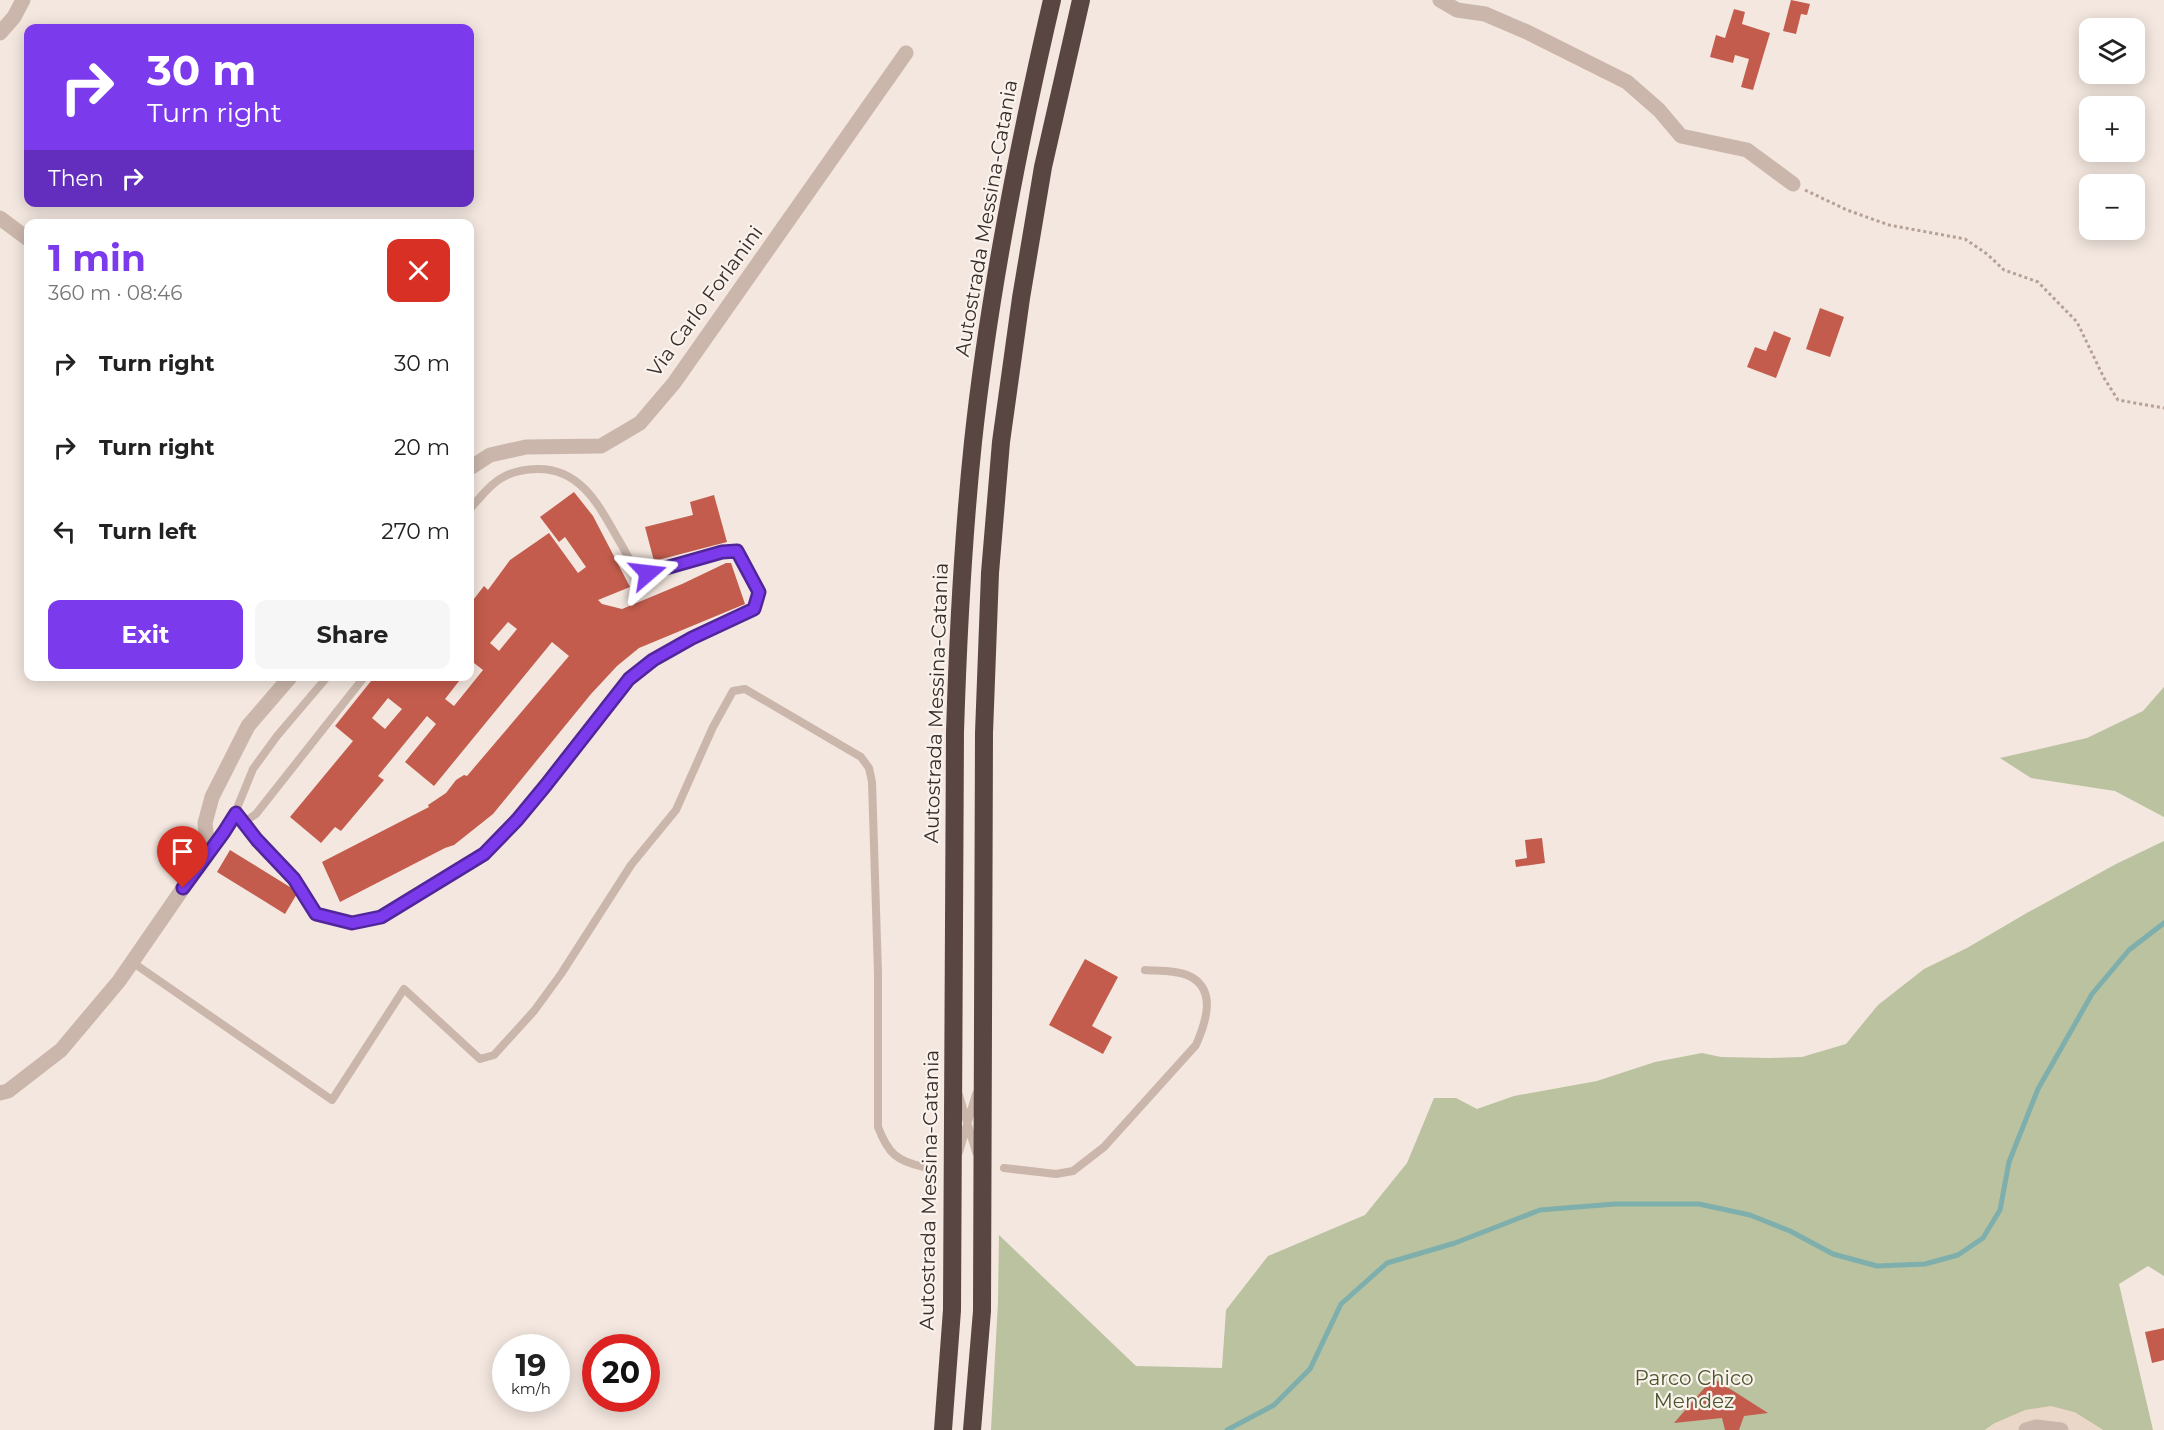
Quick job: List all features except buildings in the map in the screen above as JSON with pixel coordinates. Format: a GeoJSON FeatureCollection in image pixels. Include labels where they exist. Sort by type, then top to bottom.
{"type":"FeatureCollection","features":[{"type":"Feature","properties":{"kind":"highway","name":"Autostrada Messina-Catania"},"geometry":{"type":"LineString","coordinates":[[944,1423],[952,1310],[955,732],[958,642],[968,494],[982,366],[993,294],[1016,161],[1052,0]]}},
{"type":"Feature","properties":{"kind":"highway"},"geometry":{"type":"LineString","coordinates":[[972,1430],[982,1311],[984,722],[996,497],[1009,380],[1024,277],[1045,157],[1081,0]]}},
{"type":"Feature","properties":{"kind":"street"},"geometry":{"type":"LineString","coordinates":[[0,33],[23,0]]}},
{"type":"Feature","properties":{"kind":"street"},"geometry":{"type":"LineString","coordinates":[[1440,0],[1457,10],[1485,14],[1527,32],[1627,82],[1659,110],[1681,136],[1747,150],[1793,184]]}},
{"type":"Feature","properties":{"kind":"street","name":"Via Carlo Forlanini"},"geometry":{"type":"LineString","coordinates":[[474,465],[490,455],[526,447],[602,446],[640,423],[674,383],[906,52]]}},
{"type":"Feature","properties":{"kind":"street"},"geometry":{"type":"LineString","coordinates":[[0,218],[24,236]]}},
{"type":"Feature","properties":{"kind":"street"},"geometry":{"type":"LineString","coordinates":[[0,1094],[8,1091],[61,1050],[132,962],[208,852],[205,823],[212,797],[248,726],[287,681]]}},
{"type":"Feature","properties":{"kind":"street"},"geometry":{"type":"LineString","coordinates":[[2026,1430],[2036,1427],[2061,1430]]}},
{"type":"Feature","properties":{"kind":"lane"},"geometry":{"type":"LineString","coordinates":[[236,813],[257,840],[294,879],[316,914],[352,923],[381,917],[484,854],[517,820],[629,679],[653,660],[692,638],[754,609],[759,592],[737,551],[722,552],[648,573],[633,564],[585,487],[574,478],[561,473],[528,469],[511,473],[497,479],[474,505]]}},
{"type":"Feature","properties":{"kind":"lane"},"geometry":{"type":"LineString","coordinates":[[208,852],[236,813],[253,769],[277,736],[324,681]]}},
{"type":"Feature","properties":{"kind":"lane"},"geometry":{"type":"LineString","coordinates":[[243,823],[256,814],[361,681]]}},
{"type":"Feature","properties":{"kind":"lane"},"geometry":{"type":"LineString","coordinates":[[132,962],[332,1100],[404,989],[480,1059],[494,1055],[534,1011],[561,974],[630,865],[676,810],[713,726],[733,691],[745,689],[861,757],[868,768],[872,782],[878,973],[878,1127],[892,1154],[907,1163],[924,1167]]}},
{"type":"Feature","properties":{"kind":"lane"},"geometry":{"type":"LineString","coordinates":[[1004,1168],[1056,1174],[1073,1171],[1104,1147],[1196,1045],[1204,1027],[1208,1008],[1206,994],[1199,981],[1185,974],[1145,970]]}},
{"type":"Feature","properties":{"kind":"lane"},"geometry":{"type":"LineString","coordinates":[[953,1074],[982,1174]]}},
{"type":"Feature","properties":{"kind":"lane"},"geometry":{"type":"LineString","coordinates":[[953,1173],[983,1074]]}},
{"type":"Feature","properties":{"kind":"path"},"geometry":{"type":"LineString","coordinates":[[1793,184],[1847,210],[1889,225],[1965,239],[1987,254],[2004,270],[2038,282],[2077,322],[2104,378],[2118,400],[2129,404],[2164,408]]}},
{"type":"Feature","properties":{"kind":"green space"},"geometry":{"type":"Polygon","coordinates":[[[2164,687],[2164,817],[2115,791],[2031,778],[2000,758],[2087,738],[2143,711],[2164,687]]]}},
{"type":"Feature","properties":{"kind":"green space","name":"Parco Chico Mendez"},"geometry":{"type":"Polygon","coordinates":[[[2164,841],[2164,1276],[2148,1266],[2119,1284],[2153,1430],[2103,1430],[2074,1412],[1995,1423],[1985,1430],[991,1430],[999,1235],[1136,1366],[1222,1368],[1226,1310],[1268,1256],[1365,1215],[1407,1163],[1434,1098],[1456,1098],[1477,1109],[1514,1096],[1597,1081],[1655,1062],[1702,1053],[1721,1057],[1802,1057],[1846,1044],[1878,1005],[1924,969],[1967,948],[2116,864],[2164,841]]]}},
{"type":"Feature","properties":{"kind":"shaded area"},"geometry":{"type":"Polygon","coordinates":[[[2051,1406],[2074,1412],[2103,1430],[1985,1430],[2025,1410],[2051,1406]]]}},
{"type":"Feature","properties":{"kind":"waterway"},"geometry":{"type":"LineString","coordinates":[[1227,1430],[1274,1405],[1310,1369],[1341,1304],[1387,1263],[1455,1243],[1540,1210],[1615,1204],[1699,1204],[1750,1215],[1790,1231],[1833,1254],[1877,1266],[1925,1264],[1958,1255],[1983,1238],[2000,1210],[2009,1162],[2038,1089],[2092,994],[2129,950],[2164,923]]}},
{"type":"Feature","properties":{"kind":"route"},"geometry":{"type":"LineString","coordinates":[[183,888],[236,813],[257,840],[294,879],[316,914],[352,923],[381,917],[484,854],[517,820],[575,750],[629,679],[653,660],[692,638],[754,609],[759,592],[737,551],[722,552],[648,573]]}}]}
